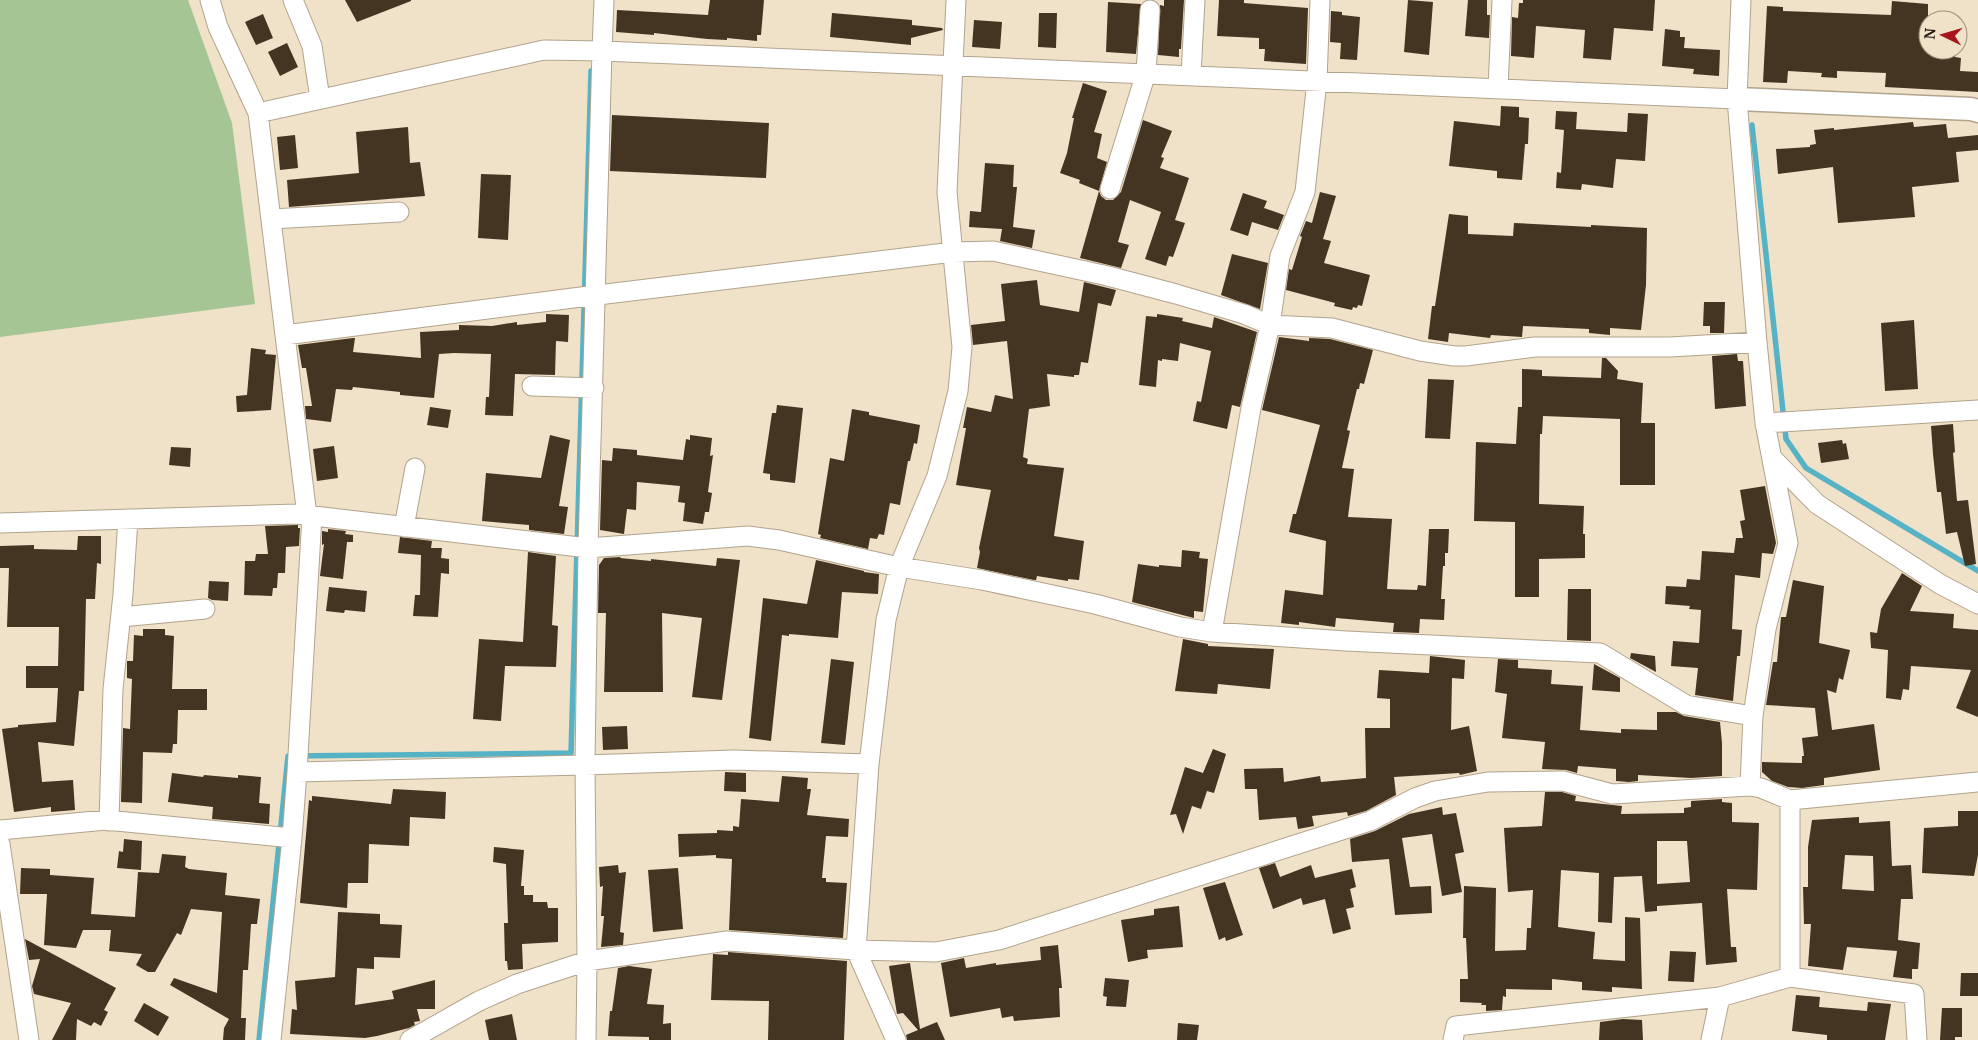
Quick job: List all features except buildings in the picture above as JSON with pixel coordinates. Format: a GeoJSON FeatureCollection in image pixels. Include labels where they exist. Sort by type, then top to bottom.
{"type":"FeatureCollection","features":[{"type":"Feature","properties":{"kind":"street"},"geometry":{"type":"LineString","coordinates":[[210,0],[218,27],[258,113],[309,516],[297,772],[271,1040]]}},
{"type":"Feature","properties":{"kind":"street"},"geometry":{"type":"LineString","coordinates":[[293,0],[312,46],[320,99]]}},
{"type":"Feature","properties":{"kind":"street"},"geometry":{"type":"LineString","coordinates":[[586,1040],[585,765],[588,548],[597,295],[604,0]]}},
{"type":"Feature","properties":{"kind":"street"},"geometry":{"type":"LineString","coordinates":[[896,1040],[856,950],[869,764],[886,620],[900,567],[937,476],[958,391],[962,347],[947,192],[956,0]]}},
{"type":"Feature","properties":{"kind":"street"},"geometry":{"type":"LineString","coordinates":[[1191,75],[1195,0]]}},
{"type":"Feature","properties":{"kind":"street"},"geometry":{"type":"LineString","coordinates":[[1212,632],[1250,418],[1270,325],[1280,256],[1305,192],[1317,80],[1320,0]]}},
{"type":"Feature","properties":{"kind":"street"},"geometry":{"type":"LineString","coordinates":[[1498,88],[1502,0]]}},
{"type":"Feature","properties":{"kind":"street"},"geometry":{"type":"LineString","coordinates":[[1741,0],[1737,98],[1756,342],[1765,423],[1788,544],[1766,629],[1753,716],[1750,786]]}},
{"type":"Feature","properties":{"kind":"street"},"geometry":{"type":"LineString","coordinates":[[1110,189],[1146,73],[1150,10]]}},
{"type":"Feature","properties":{"kind":"street"},"geometry":{"type":"LineString","coordinates":[[258,113],[544,50],[602,50],[953,64],[1737,98],[1971,109],[1978,111]]}},
{"type":"Feature","properties":{"kind":"street"},"geometry":{"type":"LineString","coordinates":[[271,219],[399,212]]}},
{"type":"Feature","properties":{"kind":"street"},"geometry":{"type":"LineString","coordinates":[[285,335],[953,252],[993,251],[1108,276],[1244,314],[1270,325],[1332,328],[1420,351],[1466,356],[1535,348],[1670,347],[1756,342]]}},
{"type":"Feature","properties":{"kind":"street"},"geometry":{"type":"LineString","coordinates":[[532,386],[594,388]]}},
{"type":"Feature","properties":{"kind":"street"},"geometry":{"type":"LineString","coordinates":[[1765,423],[1978,410]]}},
{"type":"Feature","properties":{"kind":"street"},"geometry":{"type":"LineString","coordinates":[[1773,459],[1817,504],[1940,584],[1978,604]]}},
{"type":"Feature","properties":{"kind":"street"},"geometry":{"type":"LineString","coordinates":[[404,527],[414,468]]}},
{"type":"Feature","properties":{"kind":"street"},"geometry":{"type":"LineString","coordinates":[[0,523],[309,516],[588,548],[748,536],[779,540],[900,567],[982,580],[1094,604],[1180,627],[1212,632],[1600,654],[1686,706],[1753,716]]}},
{"type":"Feature","properties":{"kind":"street"},"geometry":{"type":"LineString","coordinates":[[109,821],[113,689],[121,617],[128,520]]}},
{"type":"Feature","properties":{"kind":"street"},"geometry":{"type":"LineString","coordinates":[[121,617],[205,609]]}},
{"type":"Feature","properties":{"kind":"street"},"geometry":{"type":"LineString","coordinates":[[297,772],[734,760],[869,764]]}},
{"type":"Feature","properties":{"kind":"street"},"geometry":{"type":"LineString","coordinates":[[410,1040],[479,1001],[517,984],[587,961],[728,941],[856,950],[936,952],[998,940],[1370,821],[1415,798],[1435,791],[1488,782],[1563,781],[1612,794],[1750,786],[1761,788],[1790,800],[1978,782]]}},
{"type":"Feature","properties":{"kind":"street"},"geometry":{"type":"LineString","coordinates":[[1790,800],[1790,977]]}},
{"type":"Feature","properties":{"kind":"street"},"geometry":{"type":"LineString","coordinates":[[0,830],[109,821],[292,838]]}},
{"type":"Feature","properties":{"kind":"street"},"geometry":{"type":"LineString","coordinates":[[0,844],[29,1040]]}},
{"type":"Feature","properties":{"kind":"street"},"geometry":{"type":"LineString","coordinates":[[1454,1040],[1456,1026],[1720,997],[1790,977],[1914,994],[1917,1040]]}},
{"type":"Feature","properties":{"kind":"street"},"geometry":{"type":"LineString","coordinates":[[1711,1040],[1720,997]]}},
{"type":"Feature","properties":{"kind":"green space"},"geometry":{"type":"Polygon","coordinates":[[[0,0],[188,0],[232,123],[255,304],[0,337],[0,0]]]}},
{"type":"Feature","properties":{"kind":"waterway"},"geometry":{"type":"LineString","coordinates":[[259,1040],[288,756],[571,753],[591,71]]}},
{"type":"Feature","properties":{"kind":"waterway"},"geometry":{"type":"LineString","coordinates":[[1752,125],[1786,439],[1806,468],[1978,571]]}}]}
